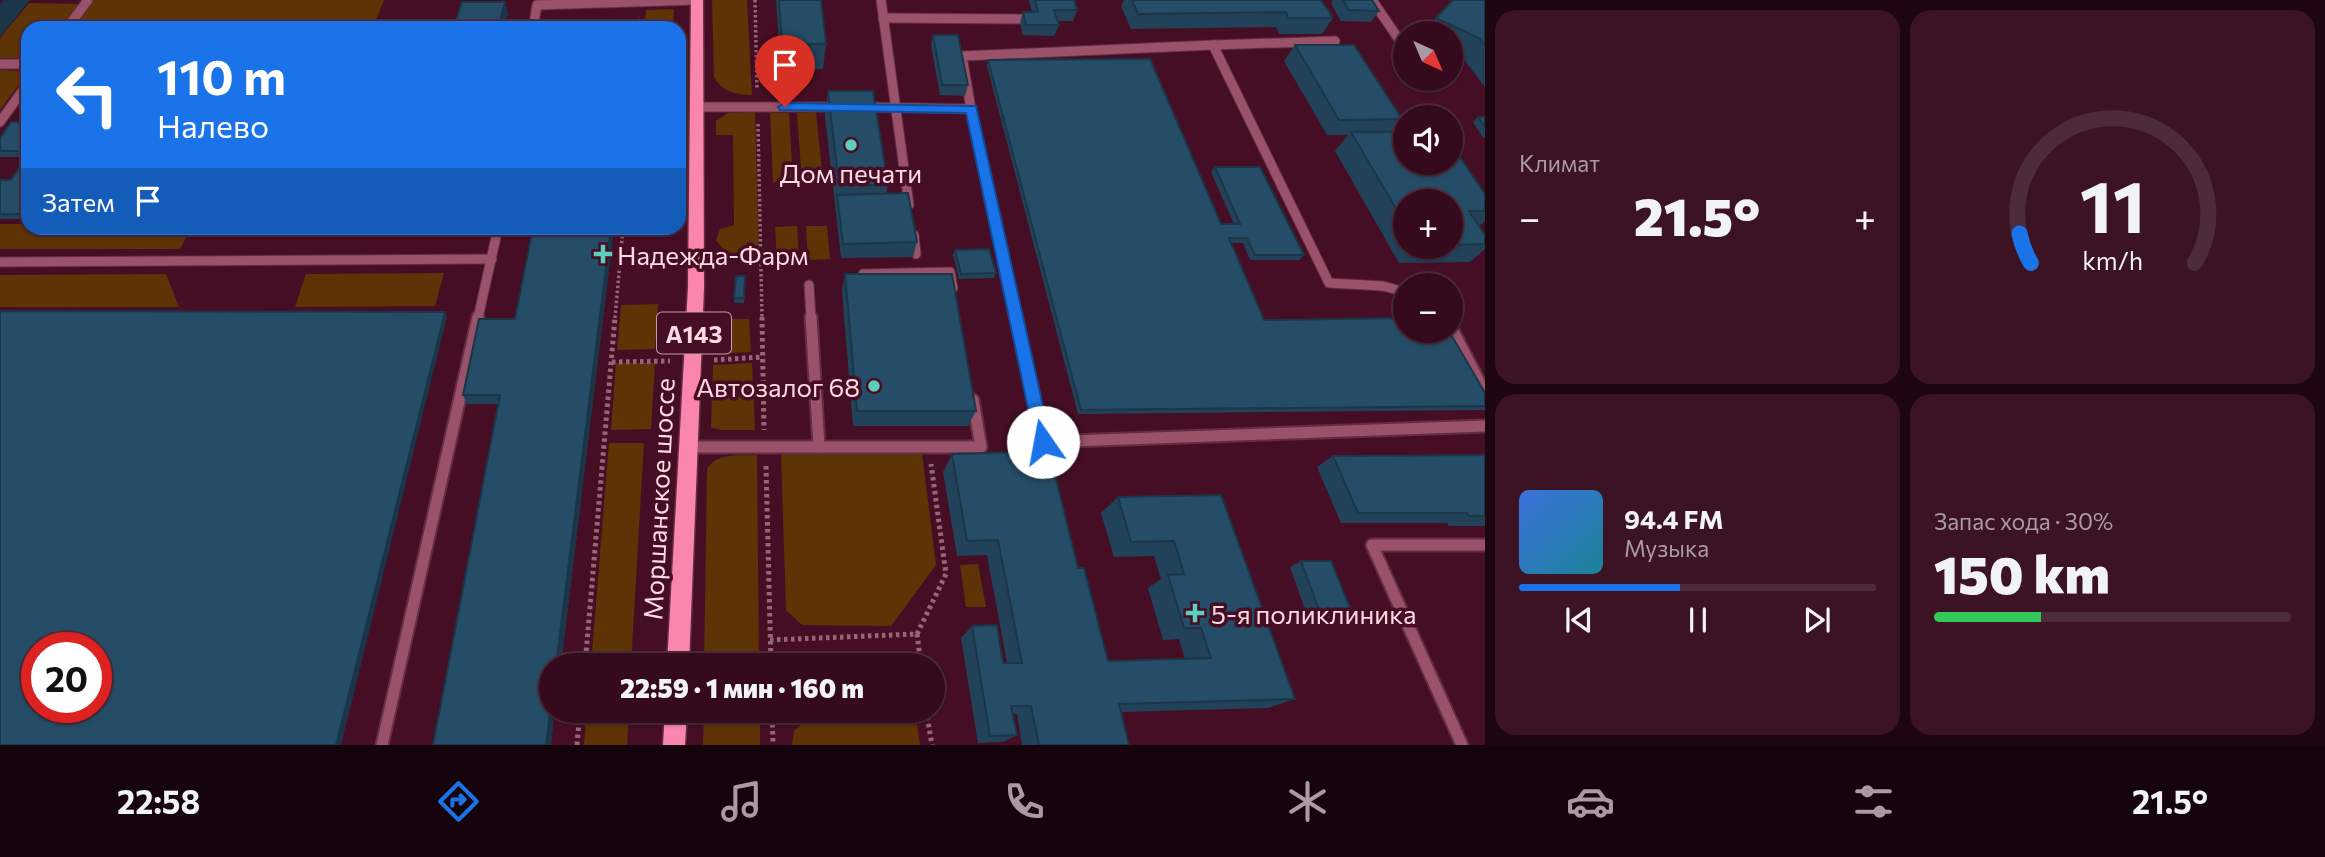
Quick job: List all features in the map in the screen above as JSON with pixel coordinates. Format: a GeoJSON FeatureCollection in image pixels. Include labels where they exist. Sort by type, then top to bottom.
{"type":"FeatureCollection","features":[{"type":"Feature","properties":{"kind":"main road","name":"Моршанское шоссе"},"geometry":{"type":"LineString","coordinates":[[679,653],[696,287],[697,0]]}},
{"type":"Feature","properties":{"kind":"main road"},"geometry":{"type":"LineString","coordinates":[[674,745],[675,723]]}},
{"type":"Feature","properties":{"kind":"lane"},"geometry":{"type":"LineString","coordinates":[[72,21],[88,0]]}},
{"type":"Feature","properties":{"kind":"lane"},"geometry":{"type":"LineString","coordinates":[[534,21],[537,5],[697,0]]}},
{"type":"Feature","properties":{"kind":"lane"},"geometry":{"type":"LineString","coordinates":[[881,0],[910,214]]}},
{"type":"Feature","properties":{"kind":"lane"},"geometry":{"type":"LineString","coordinates":[[1372,0],[1393,31]]}},
{"type":"Feature","properties":{"kind":"lane"},"geometry":{"type":"LineString","coordinates":[[883,18],[1026,19]]}},
{"type":"Feature","properties":{"kind":"lane"},"geometry":{"type":"LineString","coordinates":[[1335,41],[962,56],[1043,442],[1485,426]]}},
{"type":"Feature","properties":{"kind":"lane"},"geometry":{"type":"LineString","coordinates":[[1213,45],[1329,283],[1393,289]]}},
{"type":"Feature","properties":{"kind":"lane"},"geometry":{"type":"LineString","coordinates":[[0,64],[21,64]]}},
{"type":"Feature","properties":{"kind":"lane"},"geometry":{"type":"LineString","coordinates":[[0,122],[21,93]]}},
{"type":"Feature","properties":{"kind":"lane"},"geometry":{"type":"LineString","coordinates":[[695,107],[971,109]]}},
{"type":"Feature","properties":{"kind":"lane"},"geometry":{"type":"LineString","coordinates":[[912,227],[916,254]]}},
{"type":"Feature","properties":{"kind":"lane"},"geometry":{"type":"LineString","coordinates":[[382,745],[497,235]]}},
{"type":"Feature","properties":{"kind":"lane"},"geometry":{"type":"LineString","coordinates":[[0,262],[492,259]]}},
{"type":"Feature","properties":{"kind":"lane"},"geometry":{"type":"LineString","coordinates":[[851,274],[950,272],[955,299]]}},
{"type":"Feature","properties":{"kind":"lane"},"geometry":{"type":"LineString","coordinates":[[809,285],[819,447]]}},
{"type":"Feature","properties":{"kind":"lane"},"geometry":{"type":"LineString","coordinates":[[1459,343],[1485,393]]}},
{"type":"Feature","properties":{"kind":"lane"},"geometry":{"type":"LineString","coordinates":[[688,447],[981,447],[972,393]]}},
{"type":"Feature","properties":{"kind":"lane"},"geometry":{"type":"LineString","coordinates":[[1462,745],[1372,545],[1485,545]]}},
{"type":"Feature","properties":{"kind":"path"},"geometry":{"type":"LineString","coordinates":[[755,0],[771,653]]}},
{"type":"Feature","properties":{"kind":"path"},"geometry":{"type":"LineString","coordinates":[[585,653],[622,235]]}},
{"type":"Feature","properties":{"kind":"path"},"geometry":{"type":"LineString","coordinates":[[919,653],[917,634],[946,574],[929,447]]}},
{"type":"Feature","properties":{"kind":"path"},"geometry":{"type":"LineString","coordinates":[[770,640],[917,634]]}},
{"type":"Feature","properties":{"kind":"path"},"geometry":{"type":"LineString","coordinates":[[577,745],[579,723]]}},
{"type":"Feature","properties":{"kind":"path"},"geometry":{"type":"LineString","coordinates":[[772,723],[773,745]]}},
{"type":"Feature","properties":{"kind":"path"},"geometry":{"type":"LineString","coordinates":[[928,723],[932,745]]}},
{"type":"Feature","properties":{"kind":"shaded area"},"geometry":{"type":"Polygon","coordinates":[[[93,0],[384,0],[376,21],[78,21],[93,0]]]}},
{"type":"Feature","properties":{"kind":"shaded area"},"geometry":{"type":"Polygon","coordinates":[[[712,0],[747,0],[752,95],[730,92],[714,77],[712,0]]]}},
{"type":"Feature","properties":{"kind":"shaded area"},"geometry":{"type":"Polygon","coordinates":[[[29,3],[81,4],[68,21],[21,21],[21,58],[0,58],[0,38],[29,3]]]}},
{"type":"Feature","properties":{"kind":"shaded area"},"geometry":{"type":"Polygon","coordinates":[[[674,9],[673,21],[645,21],[646,10],[674,9]]]}},
{"type":"Feature","properties":{"kind":"shaded area"},"geometry":{"type":"Polygon","coordinates":[[[0,70],[21,71],[21,82],[0,110],[0,70]]]}},
{"type":"Feature","properties":{"kind":"shaded area"},"geometry":{"type":"Polygon","coordinates":[[[755,112],[759,254],[727,254],[716,240],[720,229],[734,225],[733,135],[716,135],[716,121],[728,113],[755,112]]]}},
{"type":"Feature","properties":{"kind":"shaded area"},"geometry":{"type":"Polygon","coordinates":[[[816,112],[823,181],[802,182],[797,113],[816,112]]]}},
{"type":"Feature","properties":{"kind":"shaded area"},"geometry":{"type":"Polygon","coordinates":[[[770,113],[789,113],[793,182],[773,182],[770,113]]]}},
{"type":"Feature","properties":{"kind":"shaded area"},"geometry":{"type":"Polygon","coordinates":[[[0,224],[21,224],[21,235],[187,235],[180,249],[0,249],[0,224]]]}},
{"type":"Feature","properties":{"kind":"shaded area"},"geometry":{"type":"Polygon","coordinates":[[[797,226],[799,260],[777,260],[775,227],[797,226]]]}},
{"type":"Feature","properties":{"kind":"shaded area"},"geometry":{"type":"Polygon","coordinates":[[[806,226],[827,226],[830,259],[808,260],[806,226]]]}},
{"type":"Feature","properties":{"kind":"shaded area"},"geometry":{"type":"Polygon","coordinates":[[[444,273],[435,306],[295,307],[306,274],[444,273]]]}},
{"type":"Feature","properties":{"kind":"shaded area"},"geometry":{"type":"Polygon","coordinates":[[[166,274],[179,307],[0,307],[0,275],[166,274]]]}},
{"type":"Feature","properties":{"kind":"shaded area"},"geometry":{"type":"Polygon","coordinates":[[[658,304],[655,349],[617,350],[621,305],[658,304]]]}},
{"type":"Feature","properties":{"kind":"shaded area"},"geometry":{"type":"Polygon","coordinates":[[[727,319],[749,319],[751,352],[713,354],[714,341],[727,319]]]}},
{"type":"Feature","properties":{"kind":"shaded area"},"geometry":{"type":"Polygon","coordinates":[[[616,363],[655,363],[651,429],[611,430],[616,363]]]}},
{"type":"Feature","properties":{"kind":"shaded area"},"geometry":{"type":"Polygon","coordinates":[[[752,363],[755,430],[720,430],[711,427],[713,365],[752,363]]]}},
{"type":"Feature","properties":{"kind":"shaded area"},"geometry":{"type":"Polygon","coordinates":[[[609,443],[644,443],[632,653],[592,653],[609,443]]]}},
{"type":"Feature","properties":{"kind":"shaded area"},"geometry":{"type":"Polygon","coordinates":[[[922,453],[936,565],[891,626],[802,625],[786,610],[781,454],[922,453]]]}},
{"type":"Feature","properties":{"kind":"shaded area"},"geometry":{"type":"Polygon","coordinates":[[[757,455],[759,653],[704,653],[707,469],[722,457],[757,455]]]}},
{"type":"Feature","properties":{"kind":"shaded area"},"geometry":{"type":"Polygon","coordinates":[[[978,564],[986,607],[966,607],[960,565],[978,564]]]}},
{"type":"Feature","properties":{"kind":"shaded area"},"geometry":{"type":"Polygon","coordinates":[[[586,723],[628,723],[627,745],[584,745],[586,723]]]}},
{"type":"Feature","properties":{"kind":"shaded area"},"geometry":{"type":"Polygon","coordinates":[[[704,723],[760,723],[760,745],[703,745],[704,723]]]}},
{"type":"Feature","properties":{"kind":"shaded area"},"geometry":{"type":"Polygon","coordinates":[[[803,723],[917,723],[920,745],[792,745],[794,731],[803,723]]]}},
{"type":"Feature","properties":{"kind":"building"},"geometry":{"type":"Polygon","coordinates":[[[779,0],[821,0],[826,44],[782,44],[779,0]]]}},
{"type":"Feature","properties":{"kind":"building"},"geometry":{"type":"Polygon","coordinates":[[[1035,0],[1074,0],[1077,10],[1054,10],[1059,25],[1026,25],[1023,12],[1038,12],[1035,0]]]}},
{"type":"Feature","properties":{"kind":"building"},"geometry":{"type":"Polygon","coordinates":[[[1132,0],[1321,0],[1333,18],[1288,18],[1286,12],[1138,14],[1132,0]]]}},
{"type":"Feature","properties":{"kind":"building"},"geometry":{"type":"Polygon","coordinates":[[[1343,0],[1372,0],[1379,11],[1349,10],[1343,0]]]}},
{"type":"Feature","properties":{"kind":"building"},"geometry":{"type":"Polygon","coordinates":[[[1453,0],[1485,0],[1485,45],[1479,38],[1463,31],[1463,21],[1442,21],[1436,18],[1453,0]]]}},
{"type":"Feature","properties":{"kind":"building"},"geometry":{"type":"Polygon","coordinates":[[[462,2],[505,2],[500,21],[456,21],[462,2]]]}},
{"type":"Feature","properties":{"kind":"building"},"geometry":{"type":"Polygon","coordinates":[[[933,35],[958,35],[968,85],[942,85],[933,35]]]}},
{"type":"Feature","properties":{"kind":"building"},"geometry":{"type":"Polygon","coordinates":[[[1295,45],[1354,45],[1393,105],[1393,119],[1339,120],[1295,45]]]}},
{"type":"Feature","properties":{"kind":"building"},"geometry":{"type":"Polygon","coordinates":[[[1150,59],[1221,224],[1240,224],[1215,167],[1260,167],[1304,255],[1255,255],[1247,238],[1229,238],[1264,320],[1393,318],[1393,343],[1456,343],[1485,393],[1485,406],[1081,410],[988,60],[1150,59]]]}},
{"type":"Feature","properties":{"kind":"building","name":"Дом печати"},"geometry":{"type":"Polygon","coordinates":[[[828,91],[873,91],[888,185],[839,185],[828,91]]]}},
{"type":"Feature","properties":{"kind":"building"},"geometry":{"type":"Polygon","coordinates":[[[1478,117],[1485,117],[1485,127],[1478,117]]]}},
{"type":"Feature","properties":{"kind":"building"},"geometry":{"type":"Polygon","coordinates":[[[11,122],[21,122],[21,151],[0,151],[0,138],[11,122]]]}},
{"type":"Feature","properties":{"kind":"building"},"geometry":{"type":"Polygon","coordinates":[[[1351,132],[1393,132],[1393,175],[1463,175],[1463,162],[1485,194],[1485,211],[1469,211],[1485,235],[1485,244],[1463,245],[1463,189],[1393,189],[1393,204],[1351,132]]]}},
{"type":"Feature","properties":{"kind":"building"},"geometry":{"type":"Polygon","coordinates":[[[21,165],[21,214],[0,214],[0,180],[11,180],[21,165]]]}},
{"type":"Feature","properties":{"kind":"building"},"geometry":{"type":"Polygon","coordinates":[[[908,193],[917,242],[843,244],[837,195],[908,193]]]}},
{"type":"Feature","properties":{"kind":"building"},"geometry":{"type":"Polygon","coordinates":[[[532,235],[610,235],[558,653],[539,653],[539,723],[549,723],[546,745],[433,745],[500,395],[463,395],[479,319],[515,319],[532,235]]]}},
{"type":"Feature","properties":{"kind":"building"},"geometry":{"type":"Polygon","coordinates":[[[989,249],[996,273],[961,274],[955,250],[989,249]]]}},
{"type":"Feature","properties":{"kind":"building"},"geometry":{"type":"Polygon","coordinates":[[[799,256],[800,262],[778,262],[777,257],[799,256]]]}},
{"type":"Feature","properties":{"kind":"building"},"geometry":{"type":"Polygon","coordinates":[[[845,274],[952,274],[976,411],[857,411],[845,274]]]}},
{"type":"Feature","properties":{"kind":"building"},"geometry":{"type":"Polygon","coordinates":[[[736,276],[745,276],[744,298],[734,298],[736,276]]]}},
{"type":"Feature","properties":{"kind":"building"},"geometry":{"type":"Polygon","coordinates":[[[0,311],[445,312],[336,745],[0,745],[0,311]]]}},
{"type":"Feature","properties":{"kind":"building","name":"5-я поликлиника"},"geometry":{"type":"Polygon","coordinates":[[[1049,451],[1078,568],[1084,568],[1108,661],[1211,658],[1201,628],[1184,628],[1168,575],[1184,574],[1174,541],[1131,542],[1118,497],[1221,495],[1295,699],[1119,704],[1129,745],[1039,745],[1031,706],[1011,706],[1017,735],[990,736],[972,626],[997,625],[1003,663],[1022,663],[998,540],[967,541],[952,454],[1049,451]]]}},
{"type":"Feature","properties":{"kind":"building"},"geometry":{"type":"Polygon","coordinates":[[[1485,455],[1485,516],[1469,516],[1467,513],[1358,513],[1333,456],[1485,455]]]}},
{"type":"Feature","properties":{"kind":"building"},"geometry":{"type":"Polygon","coordinates":[[[1301,561],[1331,561],[1352,613],[1320,613],[1301,561]]]}},
{"type":"Feature","properties":{"kind":"place","name":"Дом печати"},"geometry":{"type":"Point","coordinates":[851,145]}},
{"type":"Feature","properties":{"kind":"place","name":"Надежда-Фарм"},"geometry":{"type":"Point","coordinates":[603,254]}},
{"type":"Feature","properties":{"kind":"place","name":"Автозалог 68"},"geometry":{"type":"Point","coordinates":[874,386]}},
{"type":"Feature","properties":{"kind":"place","name":"5-я поликлиника"},"geometry":{"type":"Point","coordinates":[1195,613]}},
{"type":"Feature","properties":{"kind":"route"},"geometry":{"type":"LineString","coordinates":[[785,107],[971,109],[1043,442]]}}]}
